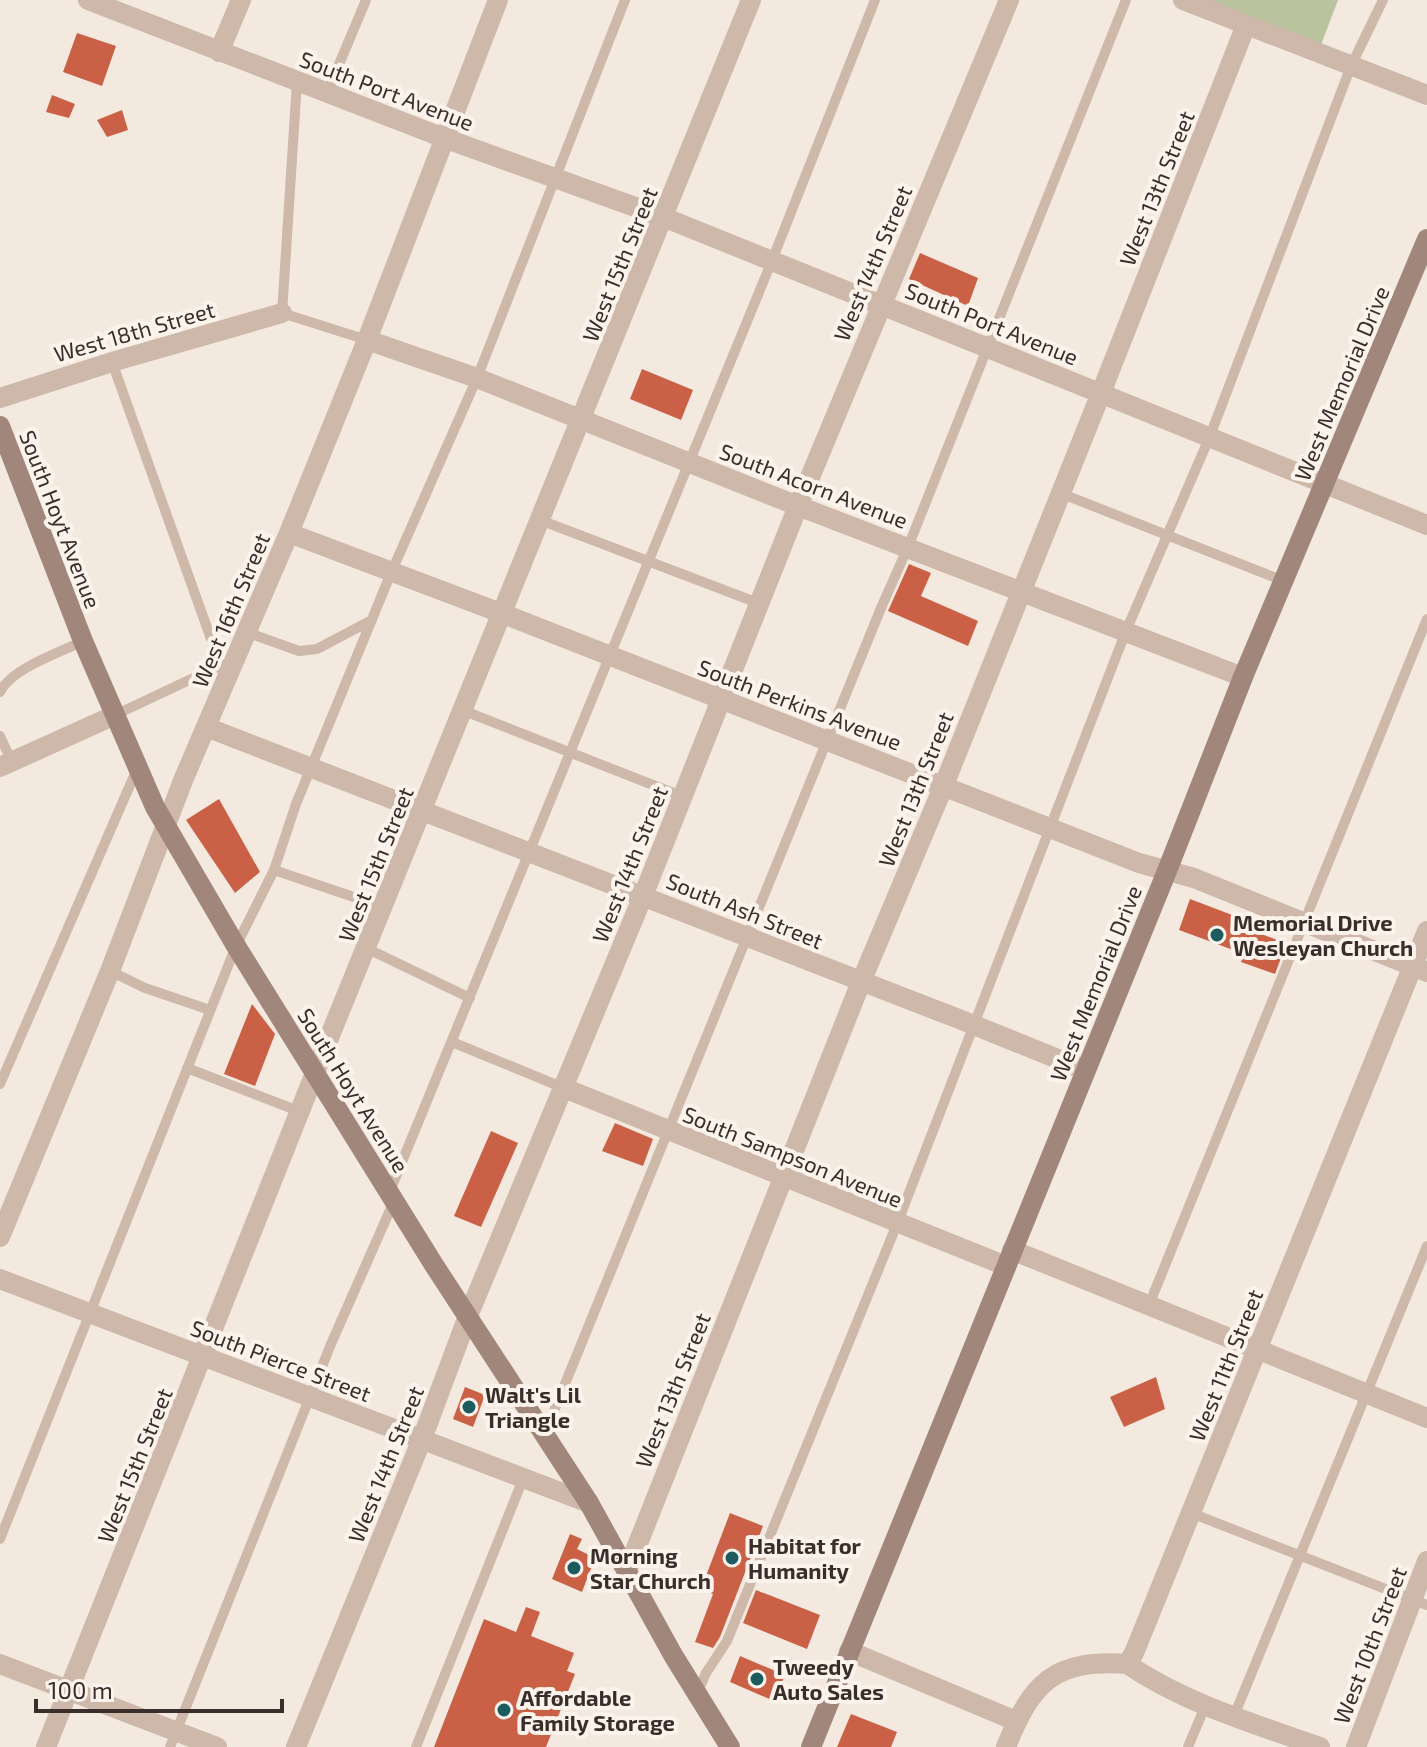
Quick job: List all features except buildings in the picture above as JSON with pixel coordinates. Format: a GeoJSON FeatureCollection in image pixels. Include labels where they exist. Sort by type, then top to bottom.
{"type":"FeatureCollection","features":[{"type":"Feature","properties":{"kind":"main road","name":"West Memorial Drive"},"geometry":{"type":"LineString","coordinates":[[811,1747],[1243,677],[1427,239]]}},
{"type":"Feature","properties":{"kind":"main road","name":"South Hoyt Avenue"},"geometry":{"type":"LineString","coordinates":[[0,426],[83,641],[155,807],[236,946],[392,1197],[589,1503],[730,1747]]}},
{"type":"Feature","properties":{"kind":"street","name":"South Port Avenue"},"geometry":{"type":"LineString","coordinates":[[88,0],[111,4],[219,52],[663,217],[1427,525]]}},
{"type":"Feature","properties":{"kind":"street"},"geometry":{"type":"LineString","coordinates":[[219,52],[241,0]]}},
{"type":"Feature","properties":{"kind":"street","name":"West 16th Street"},"geometry":{"type":"LineString","coordinates":[[0,1237],[167,827],[206,727],[223,673],[246,632],[289,533],[367,340],[498,0]]}},
{"type":"Feature","properties":{"kind":"street","name":"West 15th Street"},"geometry":{"type":"LineString","coordinates":[[46,1747],[501,613],[751,0]]}},
{"type":"Feature","properties":{"kind":"street","name":"West 14th Street"},"geometry":{"type":"LineString","coordinates":[[296,1747],[422,1439],[468,1316],[643,896],[758,603],[1009,0]]}},
{"type":"Feature","properties":{"kind":"street"},"geometry":{"type":"LineString","coordinates":[[1183,0],[1427,95]]}},
{"type":"Feature","properties":{"kind":"street","name":"West 13th Street"},"geometry":{"type":"LineString","coordinates":[[627,1571],[782,1177],[944,785],[1246,25]]}},
{"type":"Feature","properties":{"kind":"street","name":"West 18th Street"},"geometry":{"type":"LineString","coordinates":[[0,398],[282,313]]}},
{"type":"Feature","properties":{"kind":"street","name":"South Acorn Avenue"},"geometry":{"type":"LineString","coordinates":[[367,340],[477,378],[798,506],[1243,677]]}},
{"type":"Feature","properties":{"kind":"street","name":"South Perkins Avenue"},"geometry":{"type":"LineString","coordinates":[[289,533],[1139,863],[1194,878],[1420,970]]}},
{"type":"Feature","properties":{"kind":"street"},"geometry":{"type":"LineString","coordinates":[[5,764],[115,715]]}},
{"type":"Feature","properties":{"kind":"street","name":"South Ash Street"},"geometry":{"type":"LineString","coordinates":[[206,727],[1085,1070]]}},
{"type":"Feature","properties":{"kind":"street","name":"West 11th Street"},"geometry":{"type":"LineString","coordinates":[[1127,1664],[1257,1349],[1420,970],[1427,931]]}},
{"type":"Feature","properties":{"kind":"street","name":"South Sampson Avenue"},"geometry":{"type":"LineString","coordinates":[[564,1088],[897,1224],[1149,1305],[1427,1418]]}},
{"type":"Feature","properties":{"kind":"street","name":"South Pierce Street"},"geometry":{"type":"LineString","coordinates":[[0,1279],[589,1503]]}},
{"type":"Feature","properties":{"kind":"street","name":"West 10th Street"},"geometry":{"type":"LineString","coordinates":[[1356,1747],[1420,1602],[1427,1561]]}},
{"type":"Feature","properties":{"kind":"street"},"geometry":{"type":"LineString","coordinates":[[849,1651],[1016,1721]]}},
{"type":"Feature","properties":{"kind":"street"},"geometry":{"type":"LineString","coordinates":[[0,1664],[70,1690],[173,1740],[217,1747]]}},
{"type":"Feature","properties":{"kind":"street"},"geometry":{"type":"LineString","coordinates":[[1006,1747],[1027,1700],[1058,1673],[1082,1664],[1127,1664],[1161,1684],[1206,1704],[1320,1747]]}},
{"type":"Feature","properties":{"kind":"lane"},"geometry":{"type":"LineString","coordinates":[[327,93],[366,0]]}},
{"type":"Feature","properties":{"kind":"lane"},"geometry":{"type":"LineString","coordinates":[[0,1539],[236,946],[274,870],[296,804],[391,573],[477,378],[625,0]]}},
{"type":"Feature","properties":{"kind":"lane"},"geometry":{"type":"LineString","coordinates":[[173,1740],[452,1042],[771,263],[875,0]]}},
{"type":"Feature","properties":{"kind":"lane"},"geometry":{"type":"LineString","coordinates":[[545,1433],[908,547],[1126,0]]}},
{"type":"Feature","properties":{"kind":"lane"},"geometry":{"type":"LineString","coordinates":[[697,1694],[706,1673],[727,1641],[897,1224],[1126,631],[1210,436],[1351,66],[1383,0]]}},
{"type":"Feature","properties":{"kind":"lane"},"geometry":{"type":"LineString","coordinates":[[297,82],[282,313],[367,340]]}},
{"type":"Feature","properties":{"kind":"lane"},"geometry":{"type":"LineString","coordinates":[[112,362],[223,673],[115,715]]}},
{"type":"Feature","properties":{"kind":"lane"},"geometry":{"type":"LineString","coordinates":[[1060,493],[1284,581]]}},
{"type":"Feature","properties":{"kind":"lane"},"geometry":{"type":"LineString","coordinates":[[540,520],[758,603]]}},
{"type":"Feature","properties":{"kind":"lane"},"geometry":{"type":"LineString","coordinates":[[1149,1305],[1427,619]]}},
{"type":"Feature","properties":{"kind":"lane"},"geometry":{"type":"LineString","coordinates":[[246,632],[299,651],[317,649],[372,620]]}},
{"type":"Feature","properties":{"kind":"lane"},"geometry":{"type":"LineString","coordinates":[[0,692],[16,674],[83,641]]}},
{"type":"Feature","properties":{"kind":"lane"},"geometry":{"type":"LineString","coordinates":[[462,710],[681,796]]}},
{"type":"Feature","properties":{"kind":"lane"},"geometry":{"type":"LineString","coordinates":[[0,736],[5,764]]}},
{"type":"Feature","properties":{"kind":"lane"},"geometry":{"type":"LineString","coordinates":[[0,1084],[138,768]]}},
{"type":"Feature","properties":{"kind":"lane"},"geometry":{"type":"LineString","coordinates":[[274,870],[383,907]]}},
{"type":"Feature","properties":{"kind":"lane"},"geometry":{"type":"LineString","coordinates":[[366,948],[470,998]]}},
{"type":"Feature","properties":{"kind":"lane"},"geometry":{"type":"LineString","coordinates":[[110,971],[145,988],[210,1010]]}},
{"type":"Feature","properties":{"kind":"lane"},"geometry":{"type":"LineString","coordinates":[[452,1042],[564,1088]]}},
{"type":"Feature","properties":{"kind":"lane"},"geometry":{"type":"LineString","coordinates":[[187,1068],[301,1112]]}},
{"type":"Feature","properties":{"kind":"lane"},"geometry":{"type":"LineString","coordinates":[[1234,1716],[1427,1246]]}},
{"type":"Feature","properties":{"kind":"lane"},"geometry":{"type":"LineString","coordinates":[[416,1747],[523,1479]]}},
{"type":"Feature","properties":{"kind":"lane"},"geometry":{"type":"LineString","coordinates":[[1191,1513],[1420,1602]]}},
{"type":"Feature","properties":{"kind":"lane"},"geometry":{"type":"LineString","coordinates":[[1188,1747],[1206,1704]]}},
{"type":"Feature","properties":{"kind":"green space"},"geometry":{"type":"Polygon","coordinates":[[[1206,0],[1338,0],[1321,45],[1206,0]]]}},
{"type":"Feature","properties":{"kind":"place","name":"Memorial Drive Wesleyan Church"},"geometry":{"type":"Point","coordinates":[1217,935]}},
{"type":"Feature","properties":{"kind":"place","name":"Walt's Lil Triangle"},"geometry":{"type":"Point","coordinates":[469,1407]}},
{"type":"Feature","properties":{"kind":"place","name":"Habitat for Humanity"},"geometry":{"type":"Point","coordinates":[732,1558]}},
{"type":"Feature","properties":{"kind":"place","name":"Morning Star Church"},"geometry":{"type":"Point","coordinates":[574,1568]}},
{"type":"Feature","properties":{"kind":"place","name":"Tweedy Auto Sales"},"geometry":{"type":"Point","coordinates":[757,1679]}},
{"type":"Feature","properties":{"kind":"place","name":"Affordable Family Storage"},"geometry":{"type":"Point","coordinates":[504,1710]}}]}
